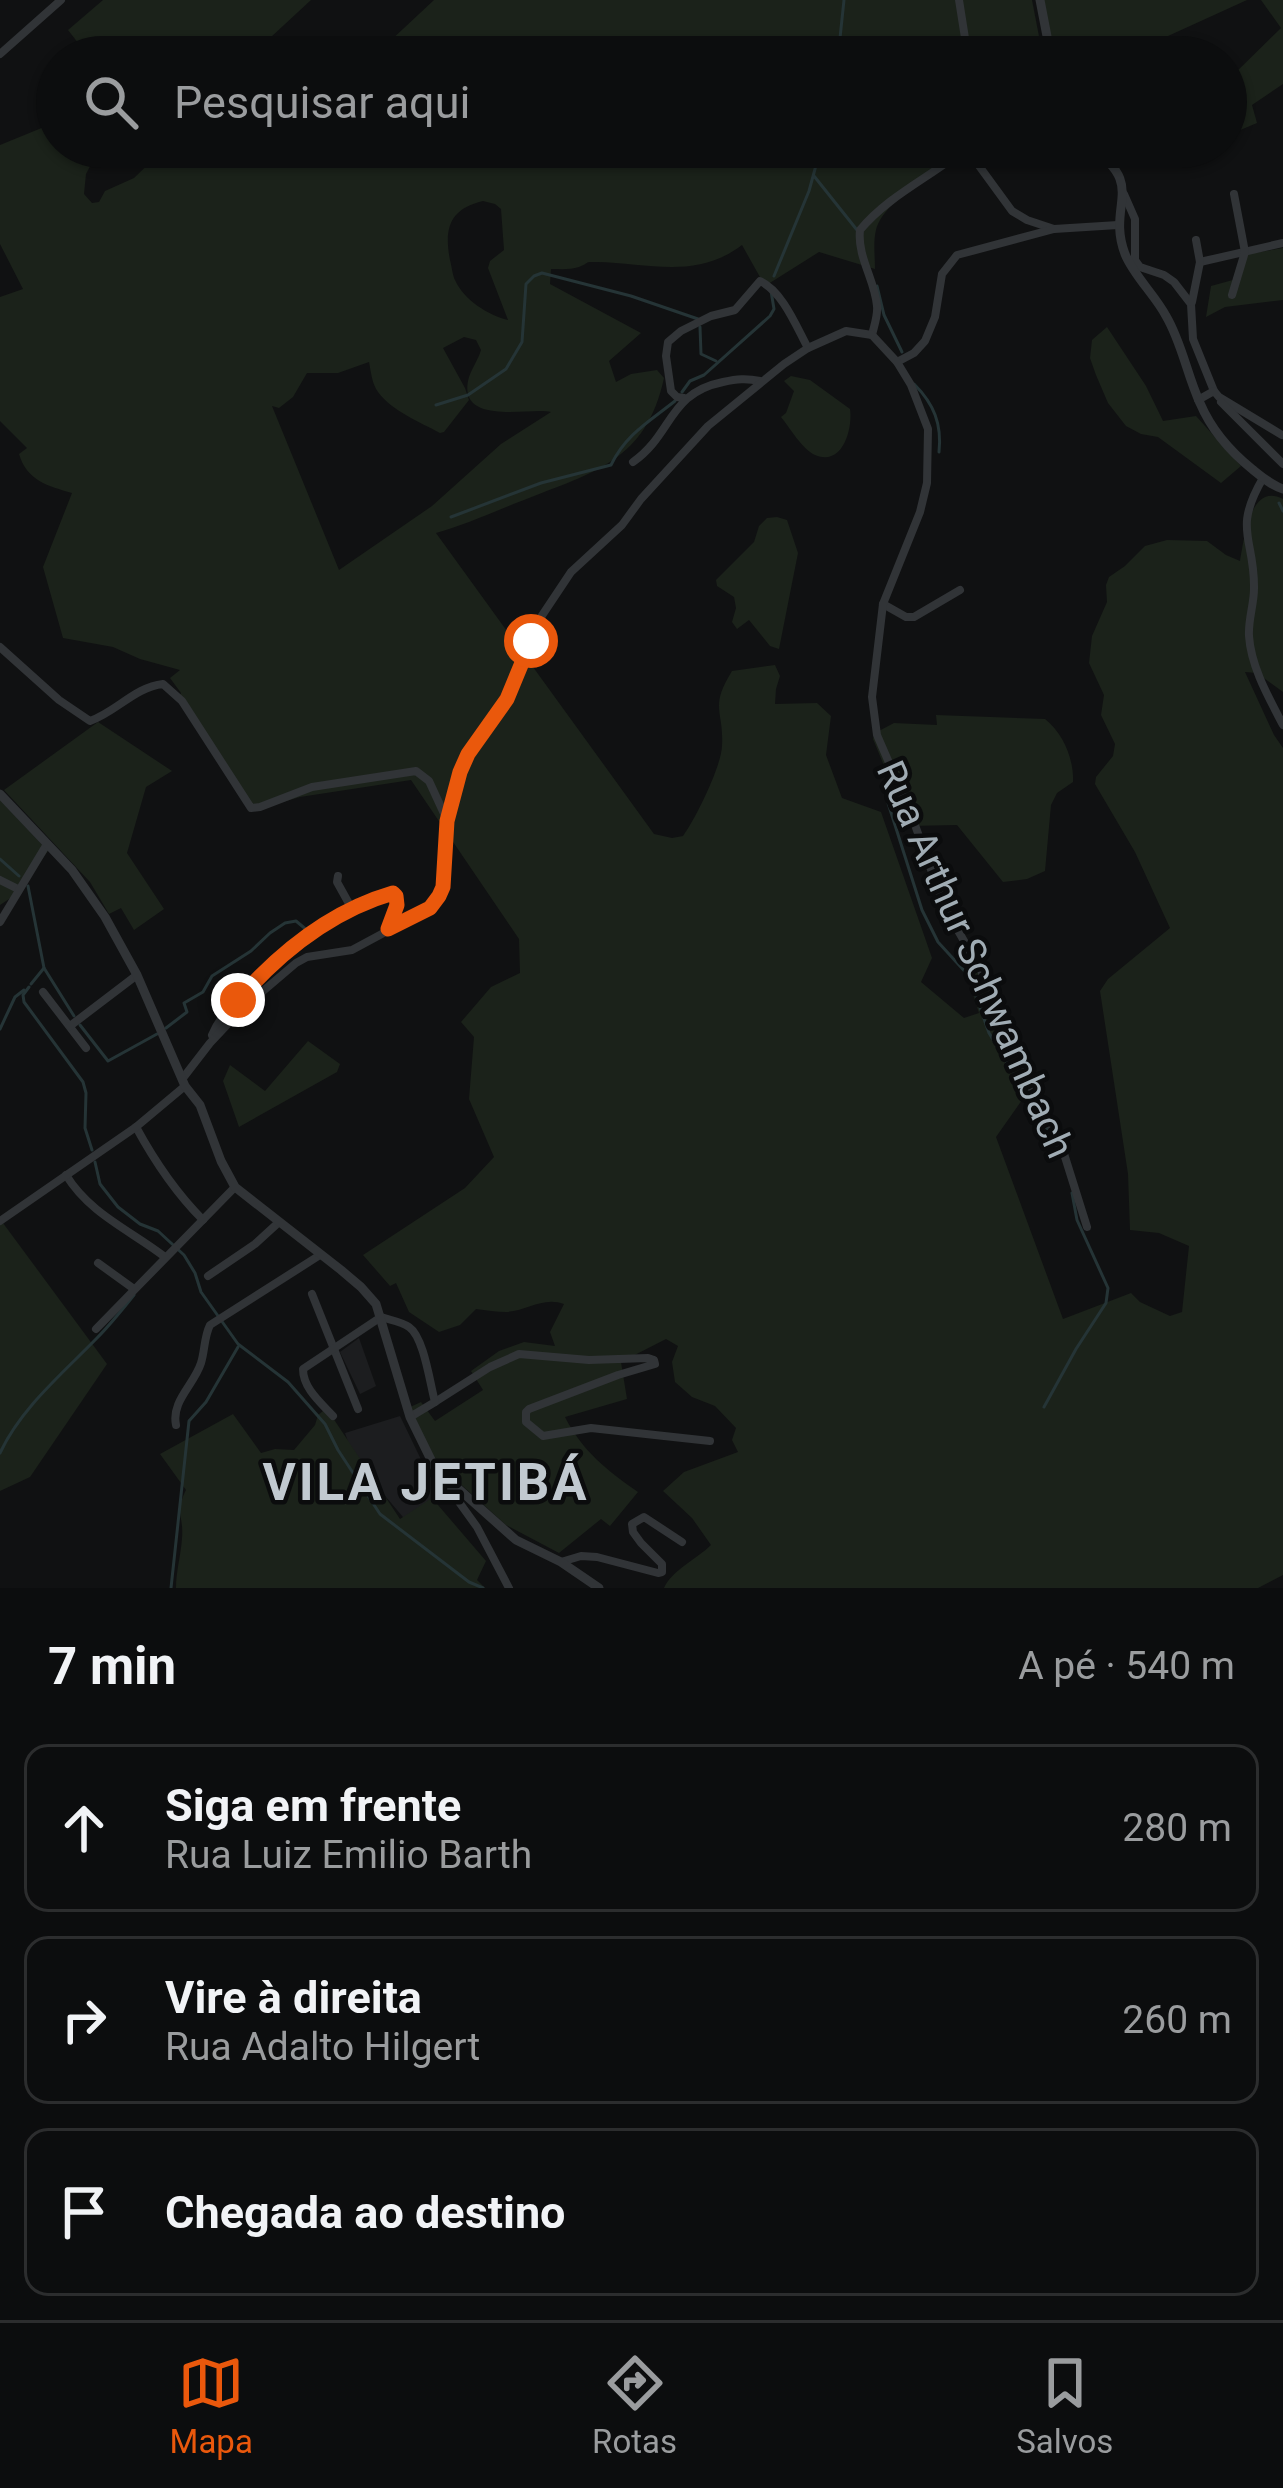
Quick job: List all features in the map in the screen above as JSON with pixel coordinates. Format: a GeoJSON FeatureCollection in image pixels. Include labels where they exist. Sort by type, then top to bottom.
{"type":"FeatureCollection","features":[{"type":"Feature","properties":{"kind":"street"},"geometry":{"type":"LineString","coordinates":[[0,54],[62,0]]}},
{"type":"Feature","properties":{"kind":"street"},"geometry":{"type":"LineString","coordinates":[[959,0],[965,36]]}},
{"type":"Feature","properties":{"kind":"street"},"geometry":{"type":"LineString","coordinates":[[1040,0],[1047,36]]}},
{"type":"Feature","properties":{"kind":"street"},"geometry":{"type":"LineString","coordinates":[[0,1221],[136,1127],[184,1082],[210,1043],[296,963],[352,950],[430,908],[443,887],[447,821],[460,772],[507,699],[541,617],[571,572],[618,530],[685,448],[762,382],[808,348],[846,332],[872,335],[878,309],[860,230],[900,193],[941,168]]}},
{"type":"Feature","properties":{"kind":"street"},"geometry":{"type":"LineString","coordinates":[[981,168],[1012,211],[1054,229]]}},
{"type":"Feature","properties":{"kind":"street"},"geometry":{"type":"LineString","coordinates":[[1116,168],[1135,219],[1136,260],[1140,267],[1164,275],[1191,304]]}},
{"type":"Feature","properties":{"kind":"street"},"geometry":{"type":"LineString","coordinates":[[1124,194],[1118,225],[1127,259],[1168,317],[1198,400],[1236,456],[1283,489]]}},
{"type":"Feature","properties":{"kind":"street"},"geometry":{"type":"LineString","coordinates":[[1232,295],[1245,251],[1234,194]]}},
{"type":"Feature","properties":{"kind":"street"},"geometry":{"type":"LineString","coordinates":[[897,362],[926,341],[943,274],[957,254],[1054,229],[1118,225]]}},
{"type":"Feature","properties":{"kind":"street"},"geometry":{"type":"LineString","coordinates":[[1196,240],[1200,262],[1191,304],[1192,339],[1223,407],[1283,464]]}},
{"type":"Feature","properties":{"kind":"street"},"geometry":{"type":"LineString","coordinates":[[1200,262],[1283,243]]}},
{"type":"Feature","properties":{"kind":"street"},"geometry":{"type":"LineString","coordinates":[[684,398],[671,392],[668,343],[681,331],[735,310],[760,281],[768,283],[808,348]]}},
{"type":"Feature","properties":{"kind":"street","name":"Rua Arthur Schwambach"},"geometry":{"type":"LineString","coordinates":[[872,335],[911,385],[928,429],[927,483],[920,512],[883,604],[872,697],[877,735],[944,906],[996,997],[1035,1098],[1060,1142],[1087,1227]]}},
{"type":"Feature","properties":{"kind":"street"},"geometry":{"type":"LineString","coordinates":[[633,462],[650,450],[684,398],[713,384],[746,378],[762,382]]}},
{"type":"Feature","properties":{"kind":"street"},"geometry":{"type":"LineString","coordinates":[[1198,400],[1216,394]]}},
{"type":"Feature","properties":{"kind":"street"},"geometry":{"type":"LineString","coordinates":[[1216,394],[1282,435]]}},
{"type":"Feature","properties":{"kind":"street"},"geometry":{"type":"LineString","coordinates":[[1263,478],[1252,496],[1245,532],[1254,593],[1249,640],[1283,725]]}},
{"type":"Feature","properties":{"kind":"street"},"geometry":{"type":"LineString","coordinates":[[883,604],[914,617],[960,590]]}},
{"type":"Feature","properties":{"kind":"street"},"geometry":{"type":"LineString","coordinates":[[0,647],[58,700],[90,721],[150,686],[166,686],[182,701],[251,808],[312,787],[416,771],[429,781],[447,821]]}},
{"type":"Feature","properties":{"kind":"street"},"geometry":{"type":"LineString","coordinates":[[0,794],[87,888],[136,975],[235,1187],[370,1296],[381,1317],[410,1417],[435,1468],[477,1527],[509,1588]]}},
{"type":"Feature","properties":{"kind":"street"},"geometry":{"type":"LineString","coordinates":[[0,922],[46,844]]}},
{"type":"Feature","properties":{"kind":"street"},"geometry":{"type":"LineString","coordinates":[[338,876],[352,909]]}},
{"type":"Feature","properties":{"kind":"street"},"geometry":{"type":"LineString","coordinates":[[0,880],[18,889]]}},
{"type":"Feature","properties":{"kind":"street"},"geometry":{"type":"LineString","coordinates":[[210,1043],[226,1010],[304,936],[393,893],[397,905],[388,929]]}},
{"type":"Feature","properties":{"kind":"street"},"geometry":{"type":"LineString","coordinates":[[70,1026],[136,975]]}},
{"type":"Feature","properties":{"kind":"street"},"geometry":{"type":"LineString","coordinates":[[43,992],[86,1048]]}},
{"type":"Feature","properties":{"kind":"street"},"geometry":{"type":"LineString","coordinates":[[136,1127],[161,1172],[203,1220]]}},
{"type":"Feature","properties":{"kind":"street"},"geometry":{"type":"LineString","coordinates":[[66,1175],[92,1208],[165,1257]]}},
{"type":"Feature","properties":{"kind":"street"},"geometry":{"type":"LineString","coordinates":[[96,1329],[235,1187]]}},
{"type":"Feature","properties":{"kind":"street"},"geometry":{"type":"LineString","coordinates":[[208,1276],[278,1222]]}},
{"type":"Feature","properties":{"kind":"street"},"geometry":{"type":"LineString","coordinates":[[176,1425],[174,1412],[200,1366],[210,1325],[320,1255]]}},
{"type":"Feature","properties":{"kind":"street"},"geometry":{"type":"LineString","coordinates":[[98,1264],[134,1289]]}},
{"type":"Feature","properties":{"kind":"street"},"geometry":{"type":"LineString","coordinates":[[312,1294],[358,1409]]}},
{"type":"Feature","properties":{"kind":"street"},"geometry":{"type":"LineString","coordinates":[[333,1416],[308,1388],[302,1373],[306,1364],[381,1317]]}},
{"type":"Feature","properties":{"kind":"street"},"geometry":{"type":"LineString","coordinates":[[381,1317],[406,1325],[418,1336],[435,1402]]}},
{"type":"Feature","properties":{"kind":"street"},"geometry":{"type":"LineString","coordinates":[[410,1417],[518,1354],[590,1360],[648,1358],[655,1364],[530,1409],[526,1422],[543,1436],[591,1428],[710,1441]]}},
{"type":"Feature","properties":{"kind":"street"},"geometry":{"type":"LineString","coordinates":[[435,1468],[516,1540],[599,1588]]}},
{"type":"Feature","properties":{"kind":"street"},"geometry":{"type":"LineString","coordinates":[[561,1562],[597,1557],[662,1572],[662,1564],[633,1532],[632,1524],[644,1517],[682,1542]]}},
{"type":"Feature","properties":{"kind":"shaded area"},"geometry":{"type":"Polygon","coordinates":[[[103,0],[311,0],[272,36],[73,36],[68,30],[103,0]]]}},
{"type":"Feature","properties":{"kind":"shaded area"},"geometry":{"type":"Polygon","coordinates":[[[434,0],[1032,0],[1039,36],[395,36],[434,0]]]}},
{"type":"Feature","properties":{"kind":"shaded area"},"geometry":{"type":"Polygon","coordinates":[[[1043,0],[1247,0],[1168,36],[1050,36],[1043,0]]]}},
{"type":"Feature","properties":{"kind":"shaded area"},"geometry":{"type":"Polygon","coordinates":[[[1261,0],[1283,0],[1283,84],[1252,105],[1257,123],[1247,127],[1247,61],[1281,28],[1261,0]]]}},
{"type":"Feature","properties":{"kind":"shaded area"},"geometry":{"type":"Polygon","coordinates":[[[36,130],[36,168],[89,168],[84,194],[92,203],[144,168],[945,168],[905,193],[882,217],[874,244],[875,269],[819,252],[765,286],[742,245],[725,256],[690,266],[588,262],[572,269],[551,269],[550,284],[641,333],[609,361],[616,382],[657,370],[664,378],[656,406],[630,446],[614,460],[573,481],[436,533],[654,834],[683,836],[701,805],[721,755],[719,701],[732,671],[775,665],[780,676],[775,704],[817,703],[831,716],[826,755],[842,798],[881,812],[932,958],[921,982],[964,1018],[979,1013],[962,960],[973,961],[988,974],[1002,1005],[1027,1093],[996,1137],[1063,1319],[1131,1293],[1170,1316],[1182,1312],[1189,1246],[1159,1233],[1130,1230],[1128,1174],[1100,991],[1170,928],[1135,852],[1095,784],[1115,744],[1101,715],[1104,695],[1089,663],[1092,636],[1107,602],[1109,577],[1145,546],[1167,540],[1207,541],[1240,561],[1256,505],[1272,496],[1283,499],[1283,692],[1257,673],[1245,672],[1283,748],[1283,1575],[1258,1588],[664,1588],[711,1545],[692,1518],[663,1491],[684,1472],[738,1452],[732,1440],[736,1428],[715,1406],[692,1397],[675,1382],[672,1362],[678,1346],[666,1339],[621,1362],[627,1399],[565,1417],[597,1459],[638,1492],[610,1526],[601,1519],[559,1553],[506,1525],[436,1462],[406,1409],[421,1402],[435,1421],[483,1390],[471,1371],[499,1351],[524,1342],[555,1346],[550,1332],[564,1304],[549,1302],[506,1312],[476,1309],[460,1325],[439,1332],[409,1312],[396,1283],[390,1286],[363,1255],[465,1188],[494,1157],[469,1099],[474,1037],[461,1022],[491,987],[520,973],[519,939],[411,780],[300,797],[252,811],[177,700],[181,693],[170,678],[180,670],[113,647],[63,638],[43,567],[72,493],[33,476],[19,454],[27,448],[0,421],[0,297],[23,289],[0,244],[0,145],[36,130]],[[483,201],[456,215],[449,230],[450,260],[464,294],[508,320],[488,268],[504,250],[501,209],[483,201]],[[464,337],[443,348],[469,400],[444,432],[407,416],[384,399],[374,385],[369,362],[338,373],[307,373],[293,397],[279,408],[272,406],[339,570],[432,506],[501,444],[551,412],[497,411],[473,403],[469,377],[481,350],[476,340],[464,337]]]}},
{"type":"Feature","properties":{"kind":"shaded area"},"geometry":{"type":"Polygon","coordinates":[[[1283,248],[1283,300],[1225,307],[1206,317],[1211,286],[1240,278],[1248,254],[1283,248]]]}},
{"type":"Feature","properties":{"kind":"shaded area"},"geometry":{"type":"Polygon","coordinates":[[[1107,327],[1163,421],[1196,416],[1241,466],[1221,483],[1158,437],[1126,426],[1108,403],[1090,358],[1092,340],[1107,327]]]}},
{"type":"Feature","properties":{"kind":"shaded area"},"geometry":{"type":"Polygon","coordinates":[[[791,376],[810,380],[850,409],[848,435],[833,456],[810,452],[781,417],[794,391],[784,381],[791,376]]]}},
{"type":"Feature","properties":{"kind":"shaded area"},"geometry":{"type":"Polygon","coordinates":[[[777,517],[787,520],[798,553],[779,649],[770,646],[749,620],[737,629],[732,622],[734,597],[717,586],[716,580],[754,542],[759,526],[777,517]]]}},
{"type":"Feature","properties":{"kind":"shaded area"},"geometry":{"type":"Polygon","coordinates":[[[936,715],[1045,719],[1062,739],[1073,782],[1057,793],[1051,805],[1045,871],[1003,882],[957,825],[909,826],[873,739],[894,723],[937,725],[936,715]]]}},
{"type":"Feature","properties":{"kind":"shaded area"},"geometry":{"type":"Polygon","coordinates":[[[98,722],[172,771],[146,787],[127,853],[164,909],[134,930],[121,908],[109,914],[90,882],[4,790],[98,722]]]}},
{"type":"Feature","properties":{"kind":"shaded area"},"geometry":{"type":"Polygon","coordinates":[[[0,800],[48,851],[18,893],[0,905],[0,800]]]}},
{"type":"Feature","properties":{"kind":"shaded area"},"geometry":{"type":"Polygon","coordinates":[[[308,1041],[340,1064],[337,1072],[239,1127],[223,1081],[230,1065],[265,1091],[308,1041]]]}},
{"type":"Feature","properties":{"kind":"shaded area"},"geometry":{"type":"Polygon","coordinates":[[[0,1219],[107,1364],[30,1477],[0,1491],[0,1219]]]}},
{"type":"Feature","properties":{"kind":"shaded area"},"geometry":{"type":"Polygon","coordinates":[[[359,1338],[376,1386],[360,1394],[340,1352],[359,1338]]]}},
{"type":"Feature","properties":{"kind":"shaded area"},"geometry":{"type":"Polygon","coordinates":[[[323,1411],[333,1418],[400,1519],[432,1498],[486,1561],[477,1580],[485,1588],[176,1588],[180,1510],[186,1490],[160,1454],[233,1414],[261,1453],[294,1450],[323,1411]]]}},
{"type":"Feature","properties":{"kind":"shaded area"},"geometry":{"type":"Polygon","coordinates":[[[400,1416],[428,1474],[444,1493],[408,1523],[354,1459],[345,1433],[400,1416]]]}},
{"type":"Feature","properties":{"kind":"waterway"},"geometry":{"type":"LineString","coordinates":[[840,36],[844,0]]}},
{"type":"Feature","properties":{"kind":"waterway"},"geometry":{"type":"LineString","coordinates":[[774,276],[815,168]]}},
{"type":"Feature","properties":{"kind":"waterway"},"geometry":{"type":"LineString","coordinates":[[814,176],[857,230]]}},
{"type":"Feature","properties":{"kind":"waterway"},"geometry":{"type":"LineString","coordinates":[[436,405],[468,395],[506,369],[522,342],[526,284],[542,273],[698,319]]}},
{"type":"Feature","properties":{"kind":"waterway"},"geometry":{"type":"LineString","coordinates":[[877,286],[884,315],[902,352]]}},
{"type":"Feature","properties":{"kind":"waterway"},"geometry":{"type":"LineString","coordinates":[[682,392],[770,316],[774,309],[771,291]]}},
{"type":"Feature","properties":{"kind":"waterway"},"geometry":{"type":"LineString","coordinates":[[700,327],[701,354],[716,361]]}},
{"type":"Feature","properties":{"kind":"waterway"},"geometry":{"type":"LineString","coordinates":[[914,384],[935,415],[939,452]]}},
{"type":"Feature","properties":{"kind":"waterway"},"geometry":{"type":"LineString","coordinates":[[451,517],[541,483],[611,465],[631,436],[675,401]]}},
{"type":"Feature","properties":{"kind":"waterway"},"geometry":{"type":"LineString","coordinates":[[1279,503],[1283,511]]}},
{"type":"Feature","properties":{"kind":"waterway"},"geometry":{"type":"LineString","coordinates":[[888,803],[922,910],[938,942],[969,976],[989,1033],[1061,1156]]}},
{"type":"Feature","properties":{"kind":"waterway"},"geometry":{"type":"LineString","coordinates":[[0,859],[19,876]]}},
{"type":"Feature","properties":{"kind":"waterway"},"geometry":{"type":"LineString","coordinates":[[28,886],[44,968],[74,1016]]}},
{"type":"Feature","properties":{"kind":"waterway"},"geometry":{"type":"LineString","coordinates":[[166,1028],[187,1012],[184,1003],[203,992],[212,976],[270,933],[296,921],[308,931]]}},
{"type":"Feature","properties":{"kind":"waterway"},"geometry":{"type":"LineString","coordinates":[[31,984],[44,968]]}},
{"type":"Feature","properties":{"kind":"waterway"},"geometry":{"type":"LineString","coordinates":[[29,987],[24,1002],[83,1082],[85,1128],[92,1150]]}},
{"type":"Feature","properties":{"kind":"waterway"},"geometry":{"type":"LineString","coordinates":[[0,1029],[15,997],[24,990]]}},
{"type":"Feature","properties":{"kind":"waterway"},"geometry":{"type":"LineString","coordinates":[[80,1025],[108,1061],[157,1034]]}},
{"type":"Feature","properties":{"kind":"waterway"},"geometry":{"type":"LineString","coordinates":[[95,1162],[100,1184],[118,1207],[158,1231],[184,1255],[201,1292],[238,1344],[288,1382],[325,1424],[380,1514],[483,1588]]}},
{"type":"Feature","properties":{"kind":"waterway"},"geometry":{"type":"LineString","coordinates":[[1044,1407],[1106,1303],[1108,1288],[1077,1220],[1072,1193]]}},
{"type":"Feature","properties":{"kind":"waterway"},"geometry":{"type":"LineString","coordinates":[[0,1453],[31,1406],[134,1295]]}},
{"type":"Feature","properties":{"kind":"waterway"},"geometry":{"type":"LineString","coordinates":[[171,1588],[189,1421],[206,1402],[238,1347]]}},
{"type":"Feature","properties":{"kind":"district","name":"VILA JETIBÁ"},"geometry":{"type":"Point","coordinates":[426,1482]}},
{"type":"Feature","properties":{"kind":"route"},"geometry":{"type":"LineString","coordinates":[[238,1000],[304,936],[352,909],[393,893],[397,905],[388,929],[430,908],[443,887],[447,821],[460,772],[507,699],[531,641]]}}]}
